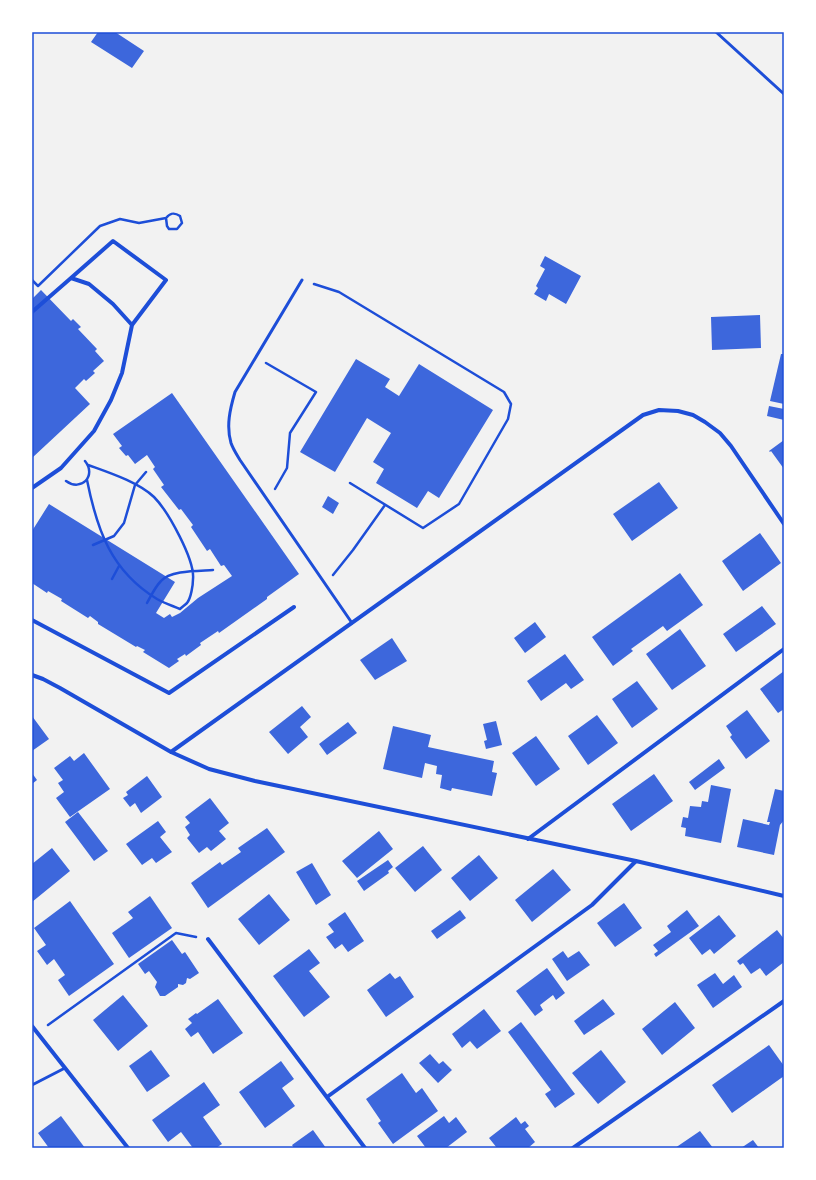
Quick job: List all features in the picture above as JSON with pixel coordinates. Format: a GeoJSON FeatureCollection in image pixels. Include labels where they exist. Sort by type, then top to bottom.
{"type":"FeatureCollection","features":[{"type":"Feature","properties":{"kind":"street"},"geometry":{"type":"LineString","coordinates":[[32,312],[113,241],[166,280],[132,325],[122,372],[111,400],[94,431],[61,468],[32,488]]}},
{"type":"Feature","properties":{"kind":"street"},"geometry":{"type":"LineString","coordinates":[[71,278],[89,284],[113,304],[132,325]]}},
{"type":"Feature","properties":{"kind":"street"},"geometry":{"type":"LineString","coordinates":[[171,752],[643,415],[659,410],[678,411],[693,415],[720,433],[731,446],[784,524]]}},
{"type":"Feature","properties":{"kind":"street"},"geometry":{"type":"LineString","coordinates":[[32,620],[169,693],[294,607]]}},
{"type":"Feature","properties":{"kind":"street"},"geometry":{"type":"LineString","coordinates":[[528,839],[784,649]]}},
{"type":"Feature","properties":{"kind":"street"},"geometry":{"type":"LineString","coordinates":[[32,675],[60,688],[171,752],[210,769],[255,781],[636,861],[784,896]]}},
{"type":"Feature","properties":{"kind":"street"},"geometry":{"type":"LineString","coordinates":[[327,1097],[592,905],[636,861]]}},
{"type":"Feature","properties":{"kind":"street"},"geometry":{"type":"LineString","coordinates":[[208,939],[365,1148]]}},
{"type":"Feature","properties":{"kind":"street"},"geometry":{"type":"LineString","coordinates":[[573,1148],[784,1001]]}},
{"type":"Feature","properties":{"kind":"street"},"geometry":{"type":"LineString","coordinates":[[32,1026],[128,1148]]}},
{"type":"Feature","properties":{"kind":"lane"},"geometry":{"type":"LineString","coordinates":[[716,32],[784,94]]}},
{"type":"Feature","properties":{"kind":"lane"},"geometry":{"type":"LineString","coordinates":[[302,280],[235,392],[230,407],[228,424],[232,444],[240,460],[352,623]]}},
{"type":"Feature","properties":{"kind":"lane"},"geometry":{"type":"LineString","coordinates":[[32,1085],[65,1068]]}},
{"type":"Feature","properties":{"kind":"path"},"geometry":{"type":"LineString","coordinates":[[176,214],[180,216],[182,223],[177,229],[169,229],[166,226],[166,218],[168,215],[176,214]]}},
{"type":"Feature","properties":{"kind":"path"},"geometry":{"type":"LineString","coordinates":[[302,280],[339,292],[504,392],[511,404],[508,419],[459,504],[423,528],[350,483]]}},
{"type":"Feature","properties":{"kind":"path"},"geometry":{"type":"LineString","coordinates":[[256,357],[316,392],[290,433],[287,468],[268,501]]}},
{"type":"Feature","properties":{"kind":"path"},"geometry":{"type":"LineString","coordinates":[[61,468],[62,476],[66,482],[73,485],[81,484],[87,480],[90,473],[88,465],[84,459],[76,457],[69,459]]}},
{"type":"Feature","properties":{"kind":"path"},"geometry":{"type":"LineString","coordinates":[[87,480],[98,526],[119,566],[137,585],[158,600],[180,609],[188,602],[194,578],[191,563],[182,541],[169,517],[154,497],[136,485],[123,478],[88,465]]}},
{"type":"Feature","properties":{"kind":"path"},"geometry":{"type":"LineString","coordinates":[[93,545],[114,536],[124,523],[136,485],[146,472]]}},
{"type":"Feature","properties":{"kind":"path"},"geometry":{"type":"LineString","coordinates":[[326,585],[385,505]]}},
{"type":"Feature","properties":{"kind":"path"},"geometry":{"type":"LineString","coordinates":[[112,579],[119,566]]}},
{"type":"Feature","properties":{"kind":"path"},"geometry":{"type":"LineString","coordinates":[[147,603],[161,579],[176,573],[213,570]]}},
{"type":"Feature","properties":{"kind":"path"},"geometry":{"type":"LineString","coordinates":[[37,1033],[176,933],[208,939]]}},
{"type":"Feature","properties":{"kind":"building"},"geometry":{"type":"Polygon","coordinates":[[[98,32],[115,32],[144,51],[132,68],[91,42],[98,32]]]}},
{"type":"Feature","properties":{"kind":"building"},"geometry":{"type":"Polygon","coordinates":[[[545,256],[581,276],[566,304],[549,294],[546,301],[534,294],[538,288],[536,286],[545,269],[540,266],[545,256]]]}},
{"type":"Feature","properties":{"kind":"building"},"geometry":{"type":"Polygon","coordinates":[[[41,290],[71,321],[73,319],[81,327],[78,329],[97,349],[95,351],[104,361],[93,371],[95,373],[86,381],[84,379],[75,388],[90,404],[32,458],[32,299],[41,290]]]}},
{"type":"Feature","properties":{"kind":"building"},"geometry":{"type":"Polygon","coordinates":[[[760,315],[761,348],[712,350],[711,317],[760,315]]]}},
{"type":"Feature","properties":{"kind":"building"},"geometry":{"type":"Polygon","coordinates":[[[781,354],[784,354],[784,404],[770,401],[781,354]]]}},
{"type":"Feature","properties":{"kind":"building"},"geometry":{"type":"Polygon","coordinates":[[[356,359],[390,379],[385,387],[399,396],[419,364],[493,410],[439,498],[428,491],[417,508],[376,483],[384,469],[373,462],[391,433],[367,418],[335,472],[300,452],[356,359]]]}},
{"type":"Feature","properties":{"kind":"building"},"geometry":{"type":"Polygon","coordinates":[[[172,393],[299,574],[219,633],[218,631],[200,643],[201,645],[186,656],[185,654],[177,659],[179,661],[169,668],[143,652],[145,650],[137,646],[136,647],[98,624],[98,622],[90,616],[88,618],[61,601],[62,599],[48,591],[47,593],[32,583],[32,531],[49,504],[175,582],[156,613],[164,618],[170,614],[172,617],[180,613],[198,598],[232,576],[224,565],[221,566],[210,549],[207,551],[191,527],[193,525],[161,487],[164,485],[153,469],[155,467],[147,455],[135,464],[128,455],[126,456],[119,448],[122,446],[113,434],[172,393]]]}},
{"type":"Feature","properties":{"kind":"building"},"geometry":{"type":"Polygon","coordinates":[[[769,406],[784,409],[784,420],[767,416],[769,406]]]}},
{"type":"Feature","properties":{"kind":"building"},"geometry":{"type":"Polygon","coordinates":[[[784,440],[784,469],[771,451],[769,451],[784,440]]]}},
{"type":"Feature","properties":{"kind":"building"},"geometry":{"type":"Polygon","coordinates":[[[659,482],[678,508],[632,541],[613,514],[659,482]]]}},
{"type":"Feature","properties":{"kind":"building"},"geometry":{"type":"Polygon","coordinates":[[[328,496],[339,503],[333,514],[322,507],[328,496]]]}},
{"type":"Feature","properties":{"kind":"building"},"geometry":{"type":"Polygon","coordinates":[[[760,533],[781,563],[743,591],[722,561],[760,533]]]}},
{"type":"Feature","properties":{"kind":"building"},"geometry":{"type":"Polygon","coordinates":[[[680,573],[703,605],[667,631],[663,626],[631,649],[633,651],[613,666],[592,637],[680,573]]]}},
{"type":"Feature","properties":{"kind":"building"},"geometry":{"type":"Polygon","coordinates":[[[762,606],[776,624],[736,652],[723,634],[762,606]]]}},
{"type":"Feature","properties":{"kind":"building"},"geometry":{"type":"Polygon","coordinates":[[[535,622],[546,637],[525,653],[514,638],[535,622]]]}},
{"type":"Feature","properties":{"kind":"building"},"geometry":{"type":"Polygon","coordinates":[[[680,629],[706,666],[672,690],[646,654],[680,629]]]}},
{"type":"Feature","properties":{"kind":"building"},"geometry":{"type":"Polygon","coordinates":[[[392,638],[407,661],[375,680],[360,660],[392,638]]]}},
{"type":"Feature","properties":{"kind":"building"},"geometry":{"type":"Polygon","coordinates":[[[565,654],[584,680],[571,689],[566,683],[541,701],[527,681],[565,654]]]}},
{"type":"Feature","properties":{"kind":"building"},"geometry":{"type":"Polygon","coordinates":[[[784,671],[784,709],[778,713],[760,689],[784,671]]]}},
{"type":"Feature","properties":{"kind":"building"},"geometry":{"type":"Polygon","coordinates":[[[637,681],[658,709],[632,728],[612,699],[637,681]]]}},
{"type":"Feature","properties":{"kind":"building"},"geometry":{"type":"Polygon","coordinates":[[[302,706],[311,717],[300,727],[308,737],[288,754],[269,732],[302,706]]]}},
{"type":"Feature","properties":{"kind":"building"},"geometry":{"type":"Polygon","coordinates":[[[747,710],[770,741],[746,759],[730,737],[732,735],[726,726],[747,710]]]}},
{"type":"Feature","properties":{"kind":"building"},"geometry":{"type":"Polygon","coordinates":[[[597,715],[618,743],[588,765],[568,736],[597,715]]]}},
{"type":"Feature","properties":{"kind":"building"},"geometry":{"type":"Polygon","coordinates":[[[32,716],[49,739],[32,751],[32,716]]]}},
{"type":"Feature","properties":{"kind":"building"},"geometry":{"type":"Polygon","coordinates":[[[496,721],[502,745],[486,749],[484,741],[487,740],[483,724],[496,721]]]}},
{"type":"Feature","properties":{"kind":"building"},"geometry":{"type":"Polygon","coordinates":[[[348,722],[357,733],[327,755],[319,744],[348,722]]]}},
{"type":"Feature","properties":{"kind":"building"},"geometry":{"type":"Polygon","coordinates":[[[393,726],[431,735],[428,747],[494,761],[492,772],[497,773],[492,796],[452,788],[451,791],[440,788],[442,775],[436,774],[437,766],[425,763],[422,778],[383,769],[393,726]]]}},
{"type":"Feature","properties":{"kind":"building"},"geometry":{"type":"Polygon","coordinates":[[[536,736],[560,769],[536,786],[512,753],[536,736]]]}},
{"type":"Feature","properties":{"kind":"building"},"geometry":{"type":"Polygon","coordinates":[[[84,753],[110,789],[70,817],[56,798],[64,792],[58,783],[63,780],[54,768],[70,756],[74,761],[84,753]]]}},
{"type":"Feature","properties":{"kind":"building"},"geometry":{"type":"Polygon","coordinates":[[[719,759],[725,768],[695,790],[689,782],[719,759]]]}},
{"type":"Feature","properties":{"kind":"building"},"geometry":{"type":"Polygon","coordinates":[[[32,773],[37,780],[32,784],[32,773]]]}},
{"type":"Feature","properties":{"kind":"building"},"geometry":{"type":"Polygon","coordinates":[[[654,774],[673,801],[631,831],[612,804],[654,774]]]}},
{"type":"Feature","properties":{"kind":"building"},"geometry":{"type":"Polygon","coordinates":[[[147,776],[162,797],[141,813],[135,803],[130,807],[123,798],[128,795],[126,792],[147,776]]]}},
{"type":"Feature","properties":{"kind":"building"},"geometry":{"type":"Polygon","coordinates":[[[711,785],[731,789],[721,843],[685,836],[686,828],[681,827],[683,817],[688,818],[690,806],[701,807],[702,801],[708,802],[711,785]]]}},
{"type":"Feature","properties":{"kind":"building"},"geometry":{"type":"Polygon","coordinates":[[[775,789],[784,791],[784,820],[780,825],[774,855],[737,847],[743,819],[769,825],[770,822],[767,822],[775,789]]]}},
{"type":"Feature","properties":{"kind":"building"},"geometry":{"type":"Polygon","coordinates":[[[210,798],[229,823],[219,831],[226,839],[211,851],[207,847],[199,853],[187,838],[190,835],[185,827],[190,823],[185,817],[210,798]]]}},
{"type":"Feature","properties":{"kind":"building"},"geometry":{"type":"Polygon","coordinates":[[[78,812],[108,851],[94,861],[65,822],[78,812]]]}},
{"type":"Feature","properties":{"kind":"building"},"geometry":{"type":"Polygon","coordinates":[[[158,821],[166,832],[160,837],[172,852],[156,863],[152,858],[142,865],[126,844],[158,821]]]}},
{"type":"Feature","properties":{"kind":"building"},"geometry":{"type":"Polygon","coordinates":[[[267,828],[285,852],[208,908],[191,883],[220,862],[222,865],[241,852],[238,848],[267,828]]]}},
{"type":"Feature","properties":{"kind":"building"},"geometry":{"type":"Polygon","coordinates":[[[379,831],[393,849],[357,878],[342,861],[379,831]]]}},
{"type":"Feature","properties":{"kind":"building"},"geometry":{"type":"Polygon","coordinates":[[[423,846],[442,870],[415,892],[395,868],[423,846]]]}},
{"type":"Feature","properties":{"kind":"building"},"geometry":{"type":"Polygon","coordinates":[[[52,848],[70,871],[32,902],[32,864],[52,848]]]}},
{"type":"Feature","properties":{"kind":"building"},"geometry":{"type":"Polygon","coordinates":[[[479,855],[498,878],[470,901],[451,878],[479,855]]]}},
{"type":"Feature","properties":{"kind":"building"},"geometry":{"type":"Polygon","coordinates":[[[388,860],[393,867],[388,871],[389,873],[364,891],[357,881],[388,860]]]}},
{"type":"Feature","properties":{"kind":"building"},"geometry":{"type":"Polygon","coordinates":[[[312,863],[331,895],[316,905],[296,872],[312,863]]]}},
{"type":"Feature","properties":{"kind":"building"},"geometry":{"type":"Polygon","coordinates":[[[553,869],[571,890],[532,922],[515,900],[553,869]]]}},
{"type":"Feature","properties":{"kind":"building"},"geometry":{"type":"Polygon","coordinates":[[[269,894],[290,920],[259,945],[238,919],[269,894]]]}},
{"type":"Feature","properties":{"kind":"building"},"geometry":{"type":"Polygon","coordinates":[[[150,896],[172,928],[129,958],[112,933],[133,918],[128,912],[150,896]]]}},
{"type":"Feature","properties":{"kind":"building"},"geometry":{"type":"Polygon","coordinates":[[[70,901],[114,964],[69,996],[58,980],[65,975],[54,959],[47,965],[37,951],[46,945],[34,928],[70,901]]]}},
{"type":"Feature","properties":{"kind":"building"},"geometry":{"type":"Polygon","coordinates":[[[624,903],[642,928],[615,947],[597,923],[624,903]]]}},
{"type":"Feature","properties":{"kind":"building"},"geometry":{"type":"Polygon","coordinates":[[[460,910],[466,918],[437,939],[431,931],[460,910]]]}},
{"type":"Feature","properties":{"kind":"building"},"geometry":{"type":"Polygon","coordinates":[[[687,910],[699,926],[656,957],[654,954],[658,951],[653,945],[671,932],[667,926],[687,910]]]}},
{"type":"Feature","properties":{"kind":"building"},"geometry":{"type":"Polygon","coordinates":[[[345,912],[364,941],[348,952],[342,944],[335,949],[326,937],[334,932],[328,924],[345,912]]]}},
{"type":"Feature","properties":{"kind":"building"},"geometry":{"type":"Polygon","coordinates":[[[719,915],[736,936],[714,954],[710,949],[702,955],[689,938],[719,915]]]}},
{"type":"Feature","properties":{"kind":"building"},"geometry":{"type":"Polygon","coordinates":[[[777,930],[784,939],[784,962],[766,976],[760,968],[751,974],[743,963],[740,965],[737,961],[777,930]]]}},
{"type":"Feature","properties":{"kind":"building"},"geometry":{"type":"Polygon","coordinates":[[[172,940],[182,954],[185,952],[199,973],[190,979],[187,978],[186,983],[183,985],[178,984],[178,987],[165,996],[160,996],[155,987],[157,982],[149,971],[145,974],[138,964],[172,940]]]}},
{"type":"Feature","properties":{"kind":"building"},"geometry":{"type":"Polygon","coordinates":[[[309,949],[320,963],[309,971],[330,997],[304,1017],[273,976],[309,949]]]}},
{"type":"Feature","properties":{"kind":"building"},"geometry":{"type":"Polygon","coordinates":[[[563,951],[568,958],[579,951],[590,965],[567,981],[552,959],[563,951]]]}},
{"type":"Feature","properties":{"kind":"building"},"geometry":{"type":"Polygon","coordinates":[[[547,968],[565,993],[556,1000],[553,995],[540,1005],[543,1010],[535,1016],[516,991],[547,968]]]}},
{"type":"Feature","properties":{"kind":"building"},"geometry":{"type":"Polygon","coordinates":[[[390,973],[395,979],[400,976],[414,997],[386,1017],[367,990],[390,973]]]}},
{"type":"Feature","properties":{"kind":"building"},"geometry":{"type":"Polygon","coordinates":[[[715,973],[723,984],[734,975],[742,987],[713,1008],[697,985],[715,973]]]}},
{"type":"Feature","properties":{"kind":"building"},"geometry":{"type":"Polygon","coordinates":[[[123,995],[148,1026],[118,1051],[93,1020],[123,995]]]}},
{"type":"Feature","properties":{"kind":"building"},"geometry":{"type":"Polygon","coordinates":[[[218,999],[243,1033],[213,1054],[198,1032],[191,1037],[185,1029],[192,1023],[188,1019],[218,999]]]}},
{"type":"Feature","properties":{"kind":"building"},"geometry":{"type":"Polygon","coordinates":[[[603,999],[615,1014],[584,1035],[574,1021],[603,999]]]}},
{"type":"Feature","properties":{"kind":"building"},"geometry":{"type":"Polygon","coordinates":[[[675,1002],[695,1028],[662,1055],[642,1029],[675,1002]]]}},
{"type":"Feature","properties":{"kind":"building"},"geometry":{"type":"Polygon","coordinates":[[[484,1009],[501,1031],[477,1049],[470,1041],[462,1048],[452,1034],[484,1009]]]}},
{"type":"Feature","properties":{"kind":"building"},"geometry":{"type":"Polygon","coordinates":[[[521,1022],[575,1094],[555,1108],[545,1094],[551,1090],[508,1032],[521,1022]]]}},
{"type":"Feature","properties":{"kind":"building"},"geometry":{"type":"Polygon","coordinates":[[[769,1045],[784,1066],[784,1076],[732,1113],[712,1085],[769,1045]]]}},
{"type":"Feature","properties":{"kind":"building"},"geometry":{"type":"Polygon","coordinates":[[[151,1050],[170,1076],[147,1092],[129,1066],[151,1050]]]}},
{"type":"Feature","properties":{"kind":"building"},"geometry":{"type":"Polygon","coordinates":[[[601,1050],[626,1082],[598,1104],[572,1073],[601,1050]]]}},
{"type":"Feature","properties":{"kind":"building"},"geometry":{"type":"Polygon","coordinates":[[[430,1054],[439,1064],[443,1061],[452,1070],[438,1083],[419,1063],[430,1054]]]}},
{"type":"Feature","properties":{"kind":"building"},"geometry":{"type":"Polygon","coordinates":[[[281,1061],[294,1079],[282,1088],[295,1106],[265,1128],[239,1092],[281,1061]]]}},
{"type":"Feature","properties":{"kind":"building"},"geometry":{"type":"Polygon","coordinates":[[[402,1073],[416,1093],[422,1088],[438,1111],[393,1144],[378,1123],[381,1121],[366,1099],[402,1073]]]}},
{"type":"Feature","properties":{"kind":"building"},"geometry":{"type":"Polygon","coordinates":[[[204,1082],[220,1105],[203,1117],[222,1144],[216,1148],[193,1148],[181,1132],[168,1142],[152,1120],[204,1082]]]}},
{"type":"Feature","properties":{"kind":"building"},"geometry":{"type":"Polygon","coordinates":[[[61,1116],[85,1148],[49,1148],[38,1133],[61,1116]]]}},
{"type":"Feature","properties":{"kind":"building"},"geometry":{"type":"Polygon","coordinates":[[[444,1116],[449,1123],[456,1117],[467,1132],[446,1148],[426,1148],[417,1136],[444,1116]]]}},
{"type":"Feature","properties":{"kind":"building"},"geometry":{"type":"Polygon","coordinates":[[[516,1117],[521,1124],[525,1121],[529,1126],[525,1129],[535,1142],[528,1148],[497,1148],[489,1138],[516,1117]]]}},
{"type":"Feature","properties":{"kind":"building"},"geometry":{"type":"Polygon","coordinates":[[[313,1130],[326,1148],[294,1148],[292,1145],[313,1130]]]}},
{"type":"Feature","properties":{"kind":"building"},"geometry":{"type":"Polygon","coordinates":[[[700,1131],[713,1148],[675,1148],[700,1131]]]}},
{"type":"Feature","properties":{"kind":"building"},"geometry":{"type":"Polygon","coordinates":[[[753,1140],[759,1148],[741,1148],[753,1140]]]}}]}
